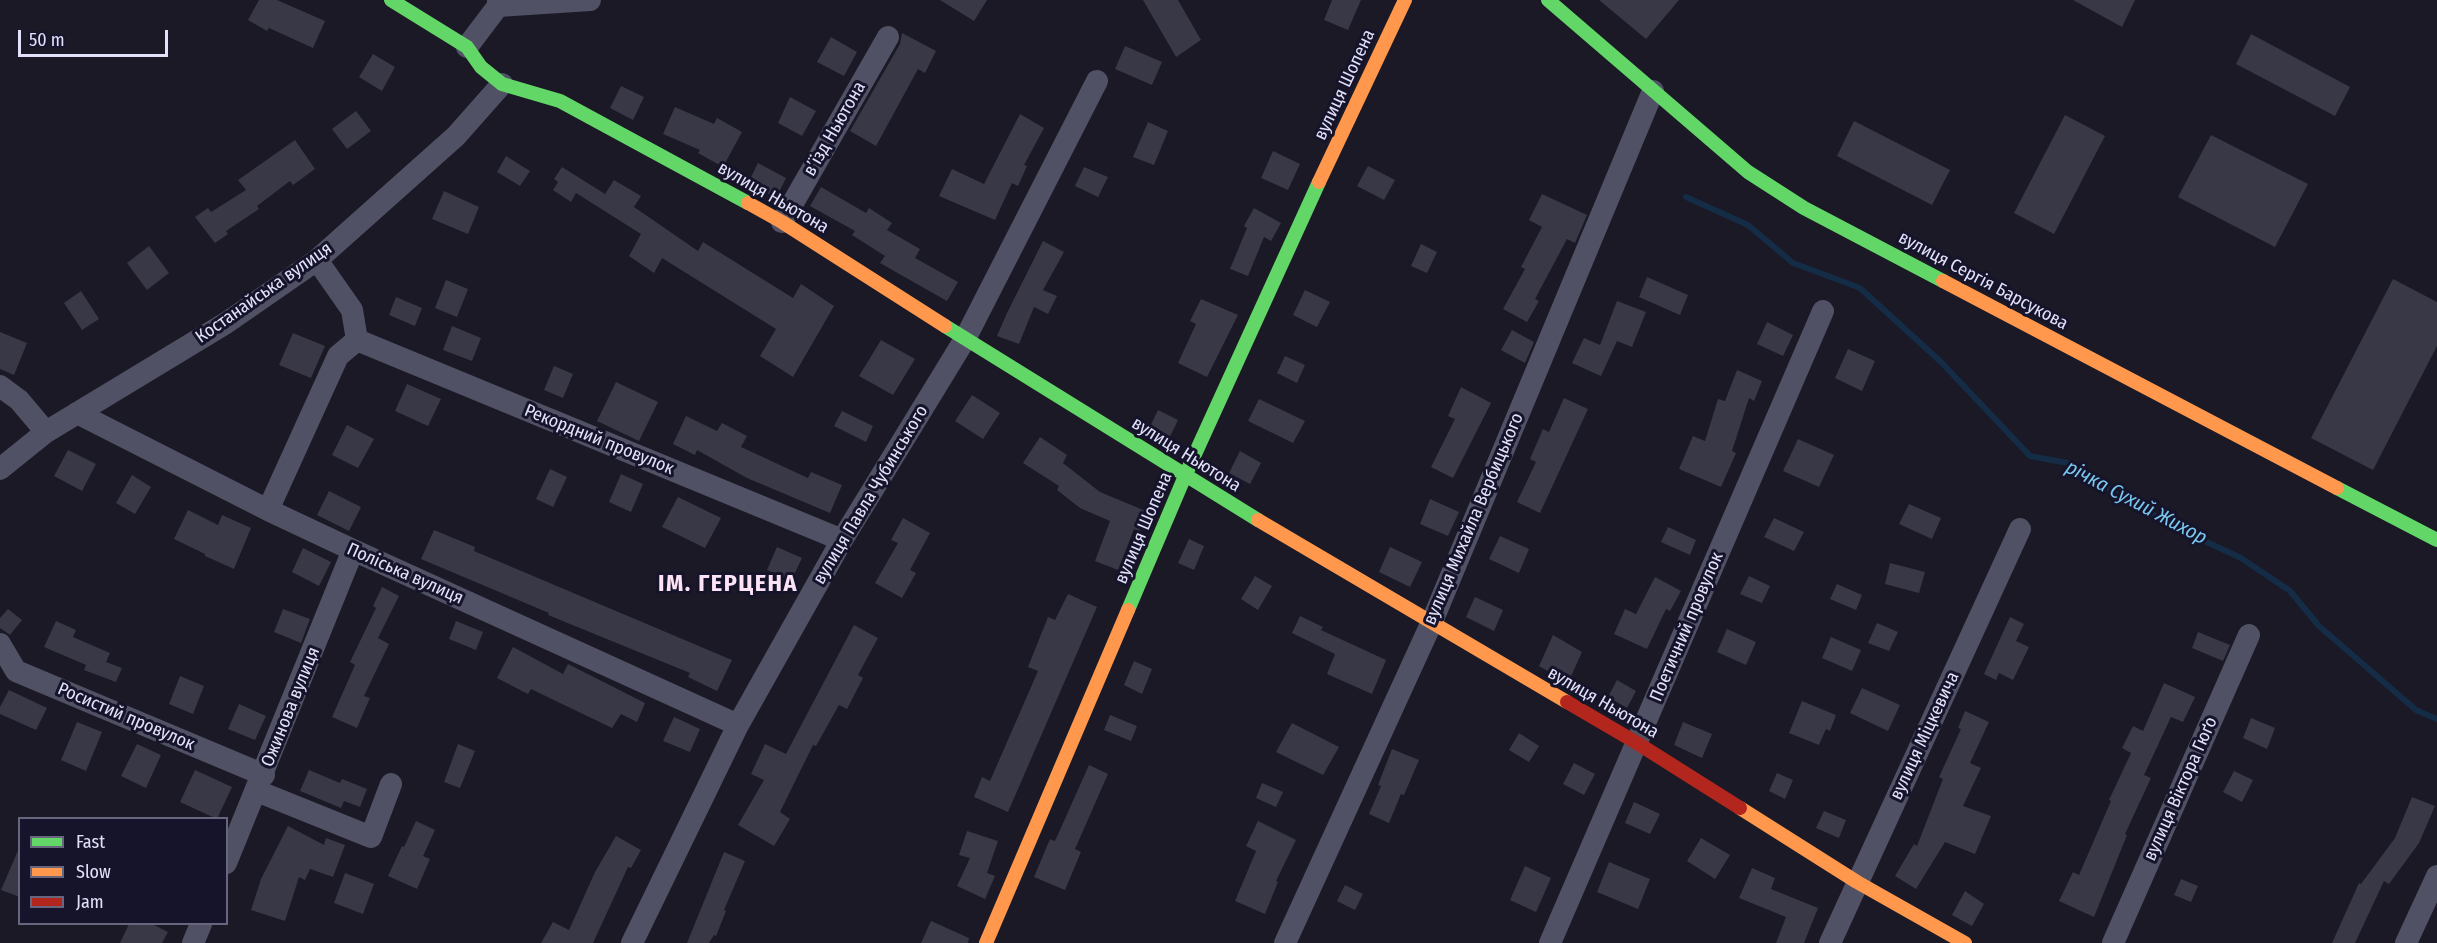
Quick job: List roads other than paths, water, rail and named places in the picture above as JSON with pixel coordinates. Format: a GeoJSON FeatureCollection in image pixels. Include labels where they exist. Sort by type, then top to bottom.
{"type":"FeatureCollection","features":[{"type":"Feature","properties":{"kind":"street","name":"вулиця Ньютона"},"geometry":{"type":"LineString","coordinates":[[391,0],[467,48],[481,67],[502,84],[560,101],[783,222],[1185,476],[1431,624],[1637,743],[1857,882],[1965,943]]}},
{"type":"Feature","properties":{"kind":"street"},"geometry":{"type":"LineString","coordinates":[[467,48],[498,3],[590,0]]}},
{"type":"Feature","properties":{"kind":"street","name":"вулиця Шопена"},"geometry":{"type":"LineString","coordinates":[[986,943],[1185,476],[1376,58],[1405,0]]}},
{"type":"Feature","properties":{"kind":"street","name":"вулиця Сергія Барсукова"},"geometry":{"type":"LineString","coordinates":[[1548,0],[1748,172],[1804,208],[2437,540]]}},
{"type":"Feature","properties":{"kind":"street","name":"в’їзд Ньютона"},"geometry":{"type":"LineString","coordinates":[[783,222],[888,37]]}},
{"type":"Feature","properties":{"kind":"street","name":"вулиця Павла Чубинського"},"geometry":{"type":"LineString","coordinates":[[632,943],[738,725],[842,540],[965,339],[1097,81]]}},
{"type":"Feature","properties":{"kind":"street","name":"Костанайська вулиця"},"geometry":{"type":"LineString","coordinates":[[0,468],[46,432],[226,323],[317,260],[456,136],[502,84]]}},
{"type":"Feature","properties":{"kind":"street","name":"вулиця Михайла Вербицького"},"geometry":{"type":"LineString","coordinates":[[1285,943],[1431,624],[1653,91]]}},
{"type":"Feature","properties":{"kind":"street"},"geometry":{"type":"LineString","coordinates":[[268,510],[338,356],[357,340],[352,310],[317,260]]}},
{"type":"Feature","properties":{"kind":"street","name":"Поетичний провулок"},"geometry":{"type":"LineString","coordinates":[[1550,943],[1823,310]]}},
{"type":"Feature","properties":{"kind":"street","name":"Рекордний провулок"},"geometry":{"type":"LineString","coordinates":[[357,340],[842,540]]}},
{"type":"Feature","properties":{"kind":"street"},"geometry":{"type":"LineString","coordinates":[[0,386],[18,400],[46,432]]}},
{"type":"Feature","properties":{"kind":"street","name":"Поліська вулиця"},"geometry":{"type":"LineString","coordinates":[[77,412],[268,510],[738,725]]}},
{"type":"Feature","properties":{"kind":"street","name":"вулиця Міцкевича"},"geometry":{"type":"LineString","coordinates":[[1830,943],[2020,529]]}},
{"type":"Feature","properties":{"kind":"street","name":"Ожинова вулиця"},"geometry":{"type":"LineString","coordinates":[[228,858],[261,783],[353,550]]}},
{"type":"Feature","properties":{"kind":"street","name":"вулиця Віктора Гюґо"},"geometry":{"type":"LineString","coordinates":[[2114,943],[2249,635]]}},
{"type":"Feature","properties":{"kind":"street","name":"Росистий провулок"},"geometry":{"type":"LineString","coordinates":[[0,644],[16,671],[261,783],[371,837],[391,784]]}},
{"type":"Feature","properties":{"kind":"street"},"geometry":{"type":"LineString","coordinates":[[2406,943],[2437,876]]}},
{"type":"Feature","properties":{"kind":"street"},"geometry":{"type":"LineString","coordinates":[[193,943],[201,925]]}},
{"type":"Feature","properties":{"kind":"waterway","name":"річка Сухий Жихор"},"geometry":{"type":"LineString","coordinates":[[1686,197],[1748,225],[1793,263],[1860,288],[1941,362],[2030,456],[2073,464],[2119,496],[2179,529],[2241,558],[2290,591],[2319,626],[2416,710],[2437,719]]}},
{"type":"Feature","properties":{"kind":"district","name":"ІМ. ГЕРЦЕНА"},"geometry":{"type":"Point","coordinates":[728,584]}}]}
